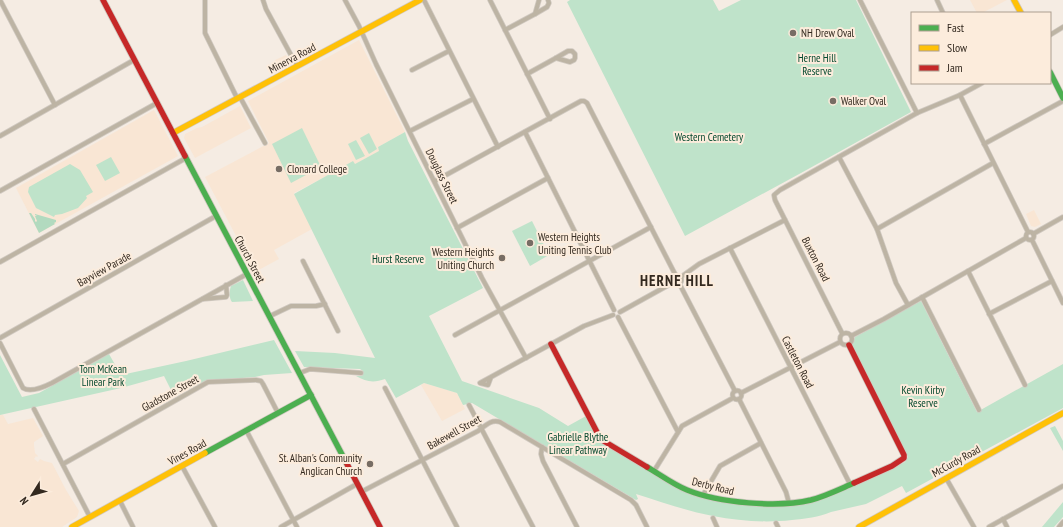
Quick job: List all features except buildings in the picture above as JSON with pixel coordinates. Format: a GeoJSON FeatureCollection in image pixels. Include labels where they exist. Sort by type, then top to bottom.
{"type":"FeatureCollection","features":[{"type":"Feature","properties":{"kind":"street"},"geometry":{"type":"LineString","coordinates":[[0,0],[55,105]]}},
{"type":"Feature","properties":{"kind":"street","name":"Church Street"},"geometry":{"type":"LineString","coordinates":[[103,0],[380,527]]}},
{"type":"Feature","properties":{"kind":"street"},"geometry":{"type":"LineString","coordinates":[[205,0],[205,34],[265,143]]}},
{"type":"Feature","properties":{"kind":"street"},"geometry":{"type":"LineString","coordinates":[[263,0],[268,13],[297,66]]}},
{"type":"Feature","properties":{"kind":"street","name":"Douglass Street"},"geometry":{"type":"LineString","coordinates":[[345,0],[482,278],[526,358]]}},
{"type":"Feature","properties":{"kind":"street","name":"Minerva Road"},"geometry":{"type":"LineString","coordinates":[[173,133],[361,32],[410,2],[420,0]]}},
{"type":"Feature","properties":{"kind":"street"},"geometry":{"type":"LineString","coordinates":[[424,0],[498,147]]}},
{"type":"Feature","properties":{"kind":"street"},"geometry":{"type":"LineString","coordinates":[[490,0],[550,119]]}},
{"type":"Feature","properties":{"kind":"street"},"geometry":{"type":"LineString","coordinates":[[534,14],[539,0]]}},
{"type":"Feature","properties":{"kind":"street"},"geometry":{"type":"LineString","coordinates":[[505,30],[547,7],[549,3],[548,0]]}},
{"type":"Feature","properties":{"kind":"street"},"geometry":{"type":"LineString","coordinates":[[860,0],[917,113]]}},
{"type":"Feature","properties":{"kind":"street"},"geometry":{"type":"LineString","coordinates":[[937,0],[943,12]]}},
{"type":"Feature","properties":{"kind":"street"},"geometry":{"type":"LineString","coordinates":[[1014,0],[1020,12]]}},
{"type":"Feature","properties":{"kind":"street"},"geometry":{"type":"LineString","coordinates":[[1051,34],[1063,27]]}},
{"type":"Feature","properties":{"kind":"street"},"geometry":{"type":"LineString","coordinates":[[412,70],[450,51]]}},
{"type":"Feature","properties":{"kind":"street"},"geometry":{"type":"LineString","coordinates":[[527,74],[556,58]]}},
{"type":"Feature","properties":{"kind":"street"},"geometry":{"type":"LineString","coordinates":[[0,136],[134,60]]}},
{"type":"Feature","properties":{"kind":"street"},"geometry":{"type":"LineString","coordinates":[[984,144],[1063,99],[1051,74]]}},
{"type":"Feature","properties":{"kind":"street"},"geometry":{"type":"LineString","coordinates":[[908,305],[896,283],[877,229],[839,157],[917,113],[960,95],[980,84]]}},
{"type":"Feature","properties":{"kind":"street"},"geometry":{"type":"LineString","coordinates":[[960,95],[1028,232],[1033,234]]}},
{"type":"Feature","properties":{"kind":"street"},"geometry":{"type":"LineString","coordinates":[[410,131],[473,99]]}},
{"type":"Feature","properties":{"kind":"street"},"geometry":{"type":"LineString","coordinates":[[435,181],[581,101],[584,101],[587,103],[676,276]]}},
{"type":"Feature","properties":{"kind":"street"},"geometry":{"type":"LineString","coordinates":[[0,191],[157,103]]}},
{"type":"Feature","properties":{"kind":"street"},"geometry":{"type":"LineString","coordinates":[[525,132],[614,310],[613,315]]}},
{"type":"Feature","properties":{"kind":"street","name":"Buxton Road"},"geometry":{"type":"LineString","coordinates":[[839,157],[780,190],[774,195],[775,200],[842,333]]}},
{"type":"Feature","properties":{"kind":"street"},"geometry":{"type":"LineString","coordinates":[[0,262],[186,158]]}},
{"type":"Feature","properties":{"kind":"street"},"geometry":{"type":"LineString","coordinates":[[877,229],[993,164]]}},
{"type":"Feature","properties":{"kind":"street"},"geometry":{"type":"LineString","coordinates":[[457,228],[548,178]]}},
{"type":"Feature","properties":{"kind":"street","name":"Bayview Parade"},"geometry":{"type":"LineString","coordinates":[[0,338],[216,216]]}},
{"type":"Feature","properties":{"kind":"street"},"geometry":{"type":"LineString","coordinates":[[1033,234],[1063,217]]}},
{"type":"Feature","properties":{"kind":"street"},"geometry":{"type":"LineString","coordinates":[[679,284],[682,280],[681,277],[699,264],[785,220]]}},
{"type":"Feature","properties":{"kind":"street"},"geometry":{"type":"LineString","coordinates":[[455,335],[651,228]]}},
{"type":"Feature","properties":{"kind":"street"},"geometry":{"type":"LineString","coordinates":[[851,336],[968,272],[1026,238],[1028,232]]}},
{"type":"Feature","properties":{"kind":"street"},"geometry":{"type":"LineString","coordinates":[[1033,234],[1034,236],[1032,240],[1063,303]]}},
{"type":"Feature","properties":{"kind":"street"},"geometry":{"type":"LineString","coordinates":[[1026,238],[1032,240]]}},
{"type":"Feature","properties":{"kind":"street","name":"Castleton Road"},"geometry":{"type":"LineString","coordinates":[[730,248],[850,484]]}},
{"type":"Feature","properties":{"kind":"street"},"geometry":{"type":"LineString","coordinates":[[303,261],[338,331]]}},
{"type":"Feature","properties":{"kind":"street"},"geometry":{"type":"LineString","coordinates":[[968,272],[1025,385]]}},
{"type":"Feature","properties":{"kind":"street"},"geometry":{"type":"LineString","coordinates":[[0,343],[22,386],[26,390],[47,386],[247,274]]}},
{"type":"Feature","properties":{"kind":"street"},"geometry":{"type":"LineString","coordinates":[[676,276],[678,275],[681,277]]}},
{"type":"Feature","properties":{"kind":"street"},"geometry":{"type":"LineString","coordinates":[[618,317],[620,316],[620,312],[674,282],[673,279],[676,276]]}},
{"type":"Feature","properties":{"kind":"street"},"geometry":{"type":"LineString","coordinates":[[990,314],[1052,281]]}},
{"type":"Feature","properties":{"kind":"street"},"geometry":{"type":"LineString","coordinates":[[674,282],[679,284],[734,391],[732,395],[733,398]]}},
{"type":"Feature","properties":{"kind":"street"},"geometry":{"type":"LineString","coordinates":[[201,300],[226,297],[226,285]]}},
{"type":"Feature","properties":{"kind":"street"},"geometry":{"type":"LineString","coordinates":[[922,297],[979,410]]}},
{"type":"Feature","properties":{"kind":"street"},"geometry":{"type":"LineString","coordinates":[[270,316],[291,306],[316,306],[325,304]]}},
{"type":"Feature","properties":{"kind":"street"},"geometry":{"type":"LineString","coordinates":[[614,310],[618,310],[620,312]]}},
{"type":"Feature","properties":{"kind":"street"},"geometry":{"type":"LineString","coordinates":[[491,377],[584,326],[613,315],[614,317],[618,317],[678,432]]}},
{"type":"Feature","properties":{"kind":"street"},"geometry":{"type":"LineString","coordinates":[[842,333],[846,333],[851,336],[852,342],[849,345],[845,346],[841,344],[839,338],[842,333]]}},
{"type":"Feature","properties":{"kind":"street"},"geometry":{"type":"LineString","coordinates":[[789,503],[786,492],[739,399],[741,397],[741,393],[840,342]]}},
{"type":"Feature","properties":{"kind":"street","name":"Derby Road"},"geometry":{"type":"LineString","coordinates":[[551,344],[600,437],[603,440],[686,490],[708,497],[745,503],[770,504],[810,500],[829,494],[892,466],[904,458],[904,455],[849,345]]}},
{"type":"Feature","properties":{"kind":"street"},"geometry":{"type":"LineString","coordinates":[[300,373],[309,370],[361,373]]}},
{"type":"Feature","properties":{"kind":"street","name":"Gladstone Street"},"geometry":{"type":"LineString","coordinates":[[63,464],[208,382],[261,381],[278,413]]}},
{"type":"Feature","properties":{"kind":"street"},"geometry":{"type":"LineString","coordinates":[[384,388],[457,527]]}},
{"type":"Feature","properties":{"kind":"street"},"geometry":{"type":"LineString","coordinates":[[734,391],[741,393]]}},
{"type":"Feature","properties":{"kind":"street","name":"Vines Road"},"geometry":{"type":"LineString","coordinates":[[72,527],[311,395]]}},
{"type":"Feature","properties":{"kind":"street"},"geometry":{"type":"LineString","coordinates":[[654,471],[682,426],[733,398],[735,400],[739,399]]}},
{"type":"Feature","properties":{"kind":"street"},"geometry":{"type":"LineString","coordinates":[[469,404],[533,527]]}},
{"type":"Feature","properties":{"kind":"street"},"geometry":{"type":"LineString","coordinates":[[34,409],[90,517]]}},
{"type":"Feature","properties":{"kind":"street","name":"McCurdy Road"},"geometry":{"type":"LineString","coordinates":[[859,527],[1063,413]]}},
{"type":"Feature","properties":{"kind":"street","name":"Bakewell Street"},"geometry":{"type":"LineString","coordinates":[[361,492],[481,429],[490,422],[498,421],[632,501],[636,505],[647,527]]}},
{"type":"Feature","properties":{"kind":"street"},"geometry":{"type":"LineString","coordinates":[[246,430],[297,527]]}},
{"type":"Feature","properties":{"kind":"street"},"geometry":{"type":"LineString","coordinates":[[703,495],[720,466],[761,443]]}},
{"type":"Feature","properties":{"kind":"street"},"geometry":{"type":"LineString","coordinates":[[542,447],[541,454],[543,461],[577,527]]}},
{"type":"Feature","properties":{"kind":"street"},"geometry":{"type":"LineString","coordinates":[[182,466],[215,527]]}},
{"type":"Feature","properties":{"kind":"street"},"geometry":{"type":"LineString","coordinates":[[946,478],[974,527]]}},
{"type":"Feature","properties":{"kind":"street"},"geometry":{"type":"LineString","coordinates":[[281,527],[357,484]]}},
{"type":"Feature","properties":{"kind":"street"},"geometry":{"type":"LineString","coordinates":[[989,527],[1063,486]]}},
{"type":"Feature","properties":{"kind":"street"},"geometry":{"type":"LineString","coordinates":[[120,501],[133,527]]}},
{"type":"Feature","properties":{"kind":"street"},"geometry":{"type":"LineString","coordinates":[[713,518],[717,527]]}},
{"type":"Feature","properties":{"kind":"street"},"geometry":{"type":"LineString","coordinates":[[1003,520],[1007,527]]}},
{"type":"Feature","properties":{"kind":"street"},"geometry":{"type":"LineString","coordinates":[[1059,527],[1063,522]]}},
{"type":"Feature","properties":{"kind":"shaded area"},"geometry":{"type":"Polygon","coordinates":[[[970,0],[1007,0],[984,12],[976,12],[970,0]]]}},
{"type":"Feature","properties":{"kind":"shaded area","name":"Clonard College"},"geometry":{"type":"Polygon","coordinates":[[[359,40],[405,132],[378,147],[380,151],[355,164],[353,162],[294,193],[312,229],[274,250],[279,259],[255,272],[205,177],[269,143],[248,101],[359,40]]]}},
{"type":"Feature","properties":{"kind":"shaded area"},"geometry":{"type":"Polygon","coordinates":[[[286,55],[291,65],[280,71],[275,60],[286,55]]]}},
{"type":"Feature","properties":{"kind":"shaded area"},"geometry":{"type":"Polygon","coordinates":[[[240,106],[251,128],[195,158],[184,138],[185,134],[202,127],[240,106]]]}},
{"type":"Feature","properties":{"kind":"shaded area"},"geometry":{"type":"Polygon","coordinates":[[[154,110],[178,156],[39,233],[16,188],[154,110]]]}},
{"type":"Feature","properties":{"kind":"shaded area"},"geometry":{"type":"Polygon","coordinates":[[[1034,210],[1041,224],[1035,227],[1031,226],[1026,214],[1034,210]]]}},
{"type":"Feature","properties":{"kind":"shaded area"},"geometry":{"type":"Polygon","coordinates":[[[424,383],[457,393],[465,409],[442,421],[421,385],[424,383]]]}},
{"type":"Feature","properties":{"kind":"shaded area"},"geometry":{"type":"Polygon","coordinates":[[[0,415],[3,415],[8,424],[33,418],[43,436],[34,442],[35,453],[38,456],[34,459],[38,462],[40,459],[52,463],[79,511],[77,517],[62,527],[0,527],[0,415]]]}},
{"type":"Feature","properties":{"kind":"green space"},"geometry":{"type":"Polygon","coordinates":[[[570,0],[713,0],[719,11],[741,0],[856,0],[911,112],[685,236],[567,2],[570,0]]]}},
{"type":"Feature","properties":{"kind":"green space"},"geometry":{"type":"Polygon","coordinates":[[[302,128],[321,167],[291,183],[272,144],[302,128]]]}},
{"type":"Feature","properties":{"kind":"green space"},"geometry":{"type":"Polygon","coordinates":[[[405,132],[408,141],[483,288],[429,316],[462,381],[539,408],[568,426],[586,416],[601,443],[685,492],[708,499],[810,503],[825,498],[905,462],[908,457],[852,345],[855,337],[921,301],[977,412],[1063,364],[1063,408],[906,493],[902,486],[866,504],[817,516],[782,521],[752,521],[703,514],[636,494],[638,499],[636,500],[472,403],[463,405],[457,393],[424,383],[396,398],[385,379],[370,381],[363,380],[356,376],[363,375],[363,371],[360,369],[304,367],[295,351],[335,353],[375,358],[294,194],[353,161],[355,164],[379,151],[378,147],[405,132]]]}},
{"type":"Feature","properties":{"kind":"green space"},"geometry":{"type":"Polygon","coordinates":[[[369,133],[377,149],[369,154],[360,138],[369,133]]]}},
{"type":"Feature","properties":{"kind":"green space"},"geometry":{"type":"Polygon","coordinates":[[[356,140],[365,156],[356,160],[348,144],[356,140]]]}},
{"type":"Feature","properties":{"kind":"green space"},"geometry":{"type":"Polygon","coordinates":[[[111,157],[120,173],[105,181],[96,165],[111,157]]]}},
{"type":"Feature","properties":{"kind":"green space"},"geometry":{"type":"Polygon","coordinates":[[[70,164],[80,170],[93,192],[86,196],[87,198],[78,208],[55,215],[54,217],[36,208],[28,192],[29,187],[70,164]]]}},
{"type":"Feature","properties":{"kind":"green space"},"geometry":{"type":"Polygon","coordinates":[[[29,213],[31,213],[36,222],[35,216],[37,216],[35,214],[56,220],[56,222],[39,233],[29,213]]]}},
{"type":"Feature","properties":{"kind":"green space","name":"Western Heights Uniting Tennis Club"},"geometry":{"type":"Polygon","coordinates":[[[532,221],[549,255],[530,266],[512,231],[532,221]]]}},
{"type":"Feature","properties":{"kind":"green space"},"geometry":{"type":"Polygon","coordinates":[[[243,280],[253,301],[232,302],[230,299],[231,286],[243,280]]]}},
{"type":"Feature","properties":{"kind":"green space","name":"Tom McKean Linear Park"},"geometry":{"type":"Polygon","coordinates":[[[274,340],[292,373],[205,381],[174,396],[164,376],[121,388],[0,415],[0,355],[22,397],[39,393],[109,354],[121,375],[274,340]]]}},
{"type":"Feature","properties":{"kind":"green space"},"geometry":{"type":"Polygon","coordinates":[[[1055,426],[1063,441],[1063,451],[1050,428],[1055,426]]]}},
{"type":"Feature","properties":{"kind":"green space"},"geometry":{"type":"Polygon","coordinates":[[[1063,502],[1063,517],[1054,527],[1042,527],[1063,502]]]}},
{"type":"Feature","properties":{"kind":"traffic: fast"},"geometry":{"type":"LineString","coordinates":[[1051,74],[1063,98]]}},
{"type":"Feature","properties":{"kind":"traffic: fast"},"geometry":{"type":"LineString","coordinates":[[185,156],[347,464]]}},
{"type":"Feature","properties":{"kind":"traffic: fast"},"geometry":{"type":"LineString","coordinates":[[205,453],[311,395]]}},
{"type":"Feature","properties":{"kind":"traffic: fast"},"geometry":{"type":"LineString","coordinates":[[647,467],[687,490],[715,498],[749,503],[782,504],[811,500],[854,483]]}},
{"type":"Feature","properties":{"kind":"traffic: slow"},"geometry":{"type":"LineString","coordinates":[[173,133],[420,0]]}},
{"type":"Feature","properties":{"kind":"traffic: slow"},"geometry":{"type":"LineString","coordinates":[[1014,0],[1020,12]]}},
{"type":"Feature","properties":{"kind":"traffic: slow"},"geometry":{"type":"LineString","coordinates":[[859,527],[1063,413]]}},
{"type":"Feature","properties":{"kind":"traffic: slow"},"geometry":{"type":"LineString","coordinates":[[72,527],[205,453]]}},
{"type":"Feature","properties":{"kind":"traffic: jam"},"geometry":{"type":"LineString","coordinates":[[103,0],[185,156]]}},
{"type":"Feature","properties":{"kind":"traffic: jam"},"geometry":{"type":"LineString","coordinates":[[551,344],[602,440],[647,467]]}},
{"type":"Feature","properties":{"kind":"traffic: jam"},"geometry":{"type":"LineString","coordinates":[[849,345],[904,455],[904,458],[892,466],[854,483]]}},
{"type":"Feature","properties":{"kind":"traffic: jam"},"geometry":{"type":"LineString","coordinates":[[347,464],[380,527]]}},
{"type":"Feature","properties":{"kind":"place","name":"NH Drew Oval"},"geometry":{"type":"Point","coordinates":[793,33]}},
{"type":"Feature","properties":{"kind":"place","name":"Walker Oval"},"geometry":{"type":"Point","coordinates":[833,101]}},
{"type":"Feature","properties":{"kind":"place","name":"Clonard College"},"geometry":{"type":"Point","coordinates":[279,169]}},
{"type":"Feature","properties":{"kind":"place","name":"Western Heights Uniting Tennis Club"},"geometry":{"type":"Point","coordinates":[530,243]}},
{"type":"Feature","properties":{"kind":"place","name":"Western Heights Uniting Church"},"geometry":{"type":"Point","coordinates":[502,258]}},
{"type":"Feature","properties":{"kind":"place","name":"St. Alban's Community Anglican Church"},"geometry":{"type":"Point","coordinates":[370,464]}},
{"type":"Feature","properties":{"kind":"district","name":"HERNE HILL"},"geometry":{"type":"Point","coordinates":[677,280]}},
{"type":"Feature","properties":{"kind":"park label","name":"Herne Hill Reserve"},"geometry":{"type":"Point","coordinates":[817,64]}},
{"type":"Feature","properties":{"kind":"park label","name":"Western Cemetery"},"geometry":{"type":"Point","coordinates":[709,137]}},
{"type":"Feature","properties":{"kind":"park label","name":"Hurst Reserve"},"geometry":{"type":"Point","coordinates":[398,259]}},
{"type":"Feature","properties":{"kind":"park label","name":"Kevin Kirby Reserve"},"geometry":{"type":"Point","coordinates":[923,396]}},
{"type":"Feature","properties":{"kind":"park label","name":"Gabrielle Blythe Linear Pathway"},"geometry":{"type":"Point","coordinates":[578,443]}}]}
